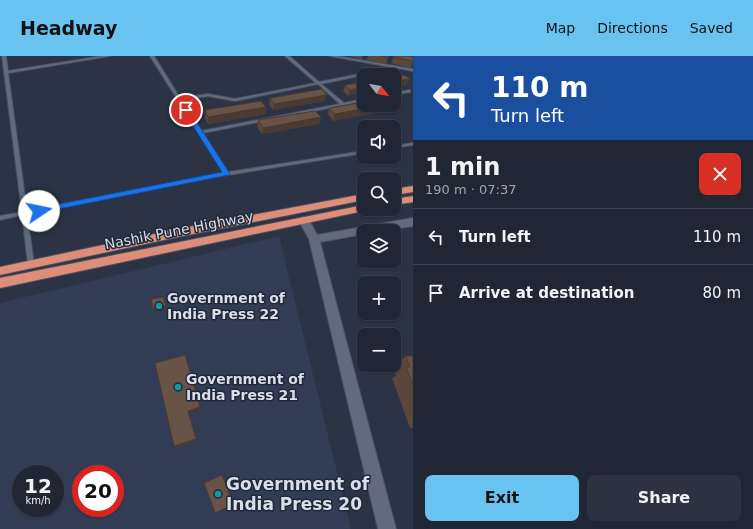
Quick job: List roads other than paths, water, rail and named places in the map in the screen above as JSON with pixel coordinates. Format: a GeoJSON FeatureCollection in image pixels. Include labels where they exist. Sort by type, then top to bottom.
{"type":"FeatureCollection","features":[{"type":"Feature","properties":{"kind":"highway"},"geometry":{"type":"LineString","coordinates":[[401,191],[413,189]]}},
{"type":"Feature","properties":{"kind":"highway","name":"Nashik Pune Highway"},"geometry":{"type":"LineString","coordinates":[[0,271],[173,234],[357,199]]}},
{"type":"Feature","properties":{"kind":"highway"},"geometry":{"type":"LineString","coordinates":[[401,201],[413,199]]}},
{"type":"Feature","properties":{"kind":"highway","name":"Nashik Pune Highway"},"geometry":{"type":"LineString","coordinates":[[0,283],[130,255],[357,210]]}},
{"type":"Feature","properties":{"kind":"street"},"geometry":{"type":"LineString","coordinates":[[304,221],[314,239],[387,529]]}},
{"type":"Feature","properties":{"kind":"street"},"geometry":{"type":"LineString","coordinates":[[314,239],[413,222]]}},
{"type":"Feature","properties":{"kind":"lane"},"geometry":{"type":"LineString","coordinates":[[4,56],[31,264]]}},
{"type":"Feature","properties":{"kind":"lane"},"geometry":{"type":"LineString","coordinates":[[6,72],[108,56]]}},
{"type":"Feature","properties":{"kind":"lane"},"geometry":{"type":"LineString","coordinates":[[152,56],[227,174]]}},
{"type":"Feature","properties":{"kind":"lane"},"geometry":{"type":"LineString","coordinates":[[287,56],[343,104]]}},
{"type":"Feature","properties":{"kind":"lane"},"geometry":{"type":"LineString","coordinates":[[332,56],[413,70]]}},
{"type":"Feature","properties":{"kind":"lane"},"geometry":{"type":"LineString","coordinates":[[179,99],[208,94],[235,100],[357,76]]}},
{"type":"Feature","properties":{"kind":"lane"},"geometry":{"type":"LineString","coordinates":[[401,93],[409,91]]}},
{"type":"Feature","properties":{"kind":"lane"},"geometry":{"type":"LineString","coordinates":[[200,132],[357,101]]}},
{"type":"Feature","properties":{"kind":"lane"},"geometry":{"type":"LineString","coordinates":[[401,146],[413,144]]}},
{"type":"Feature","properties":{"kind":"lane"},"geometry":{"type":"LineString","coordinates":[[0,218],[227,174],[357,153]]}},
{"type":"Feature","properties":{"kind":"place","name":"Government of India Press 22"},"geometry":{"type":"Point","coordinates":[159,306]}},
{"type":"Feature","properties":{"kind":"place","name":"Government of India Press 21"},"geometry":{"type":"Point","coordinates":[178,387]}},
{"type":"Feature","properties":{"kind":"place","name":"Government of India Press 20"},"geometry":{"type":"Point","coordinates":[218,494]}}]}
